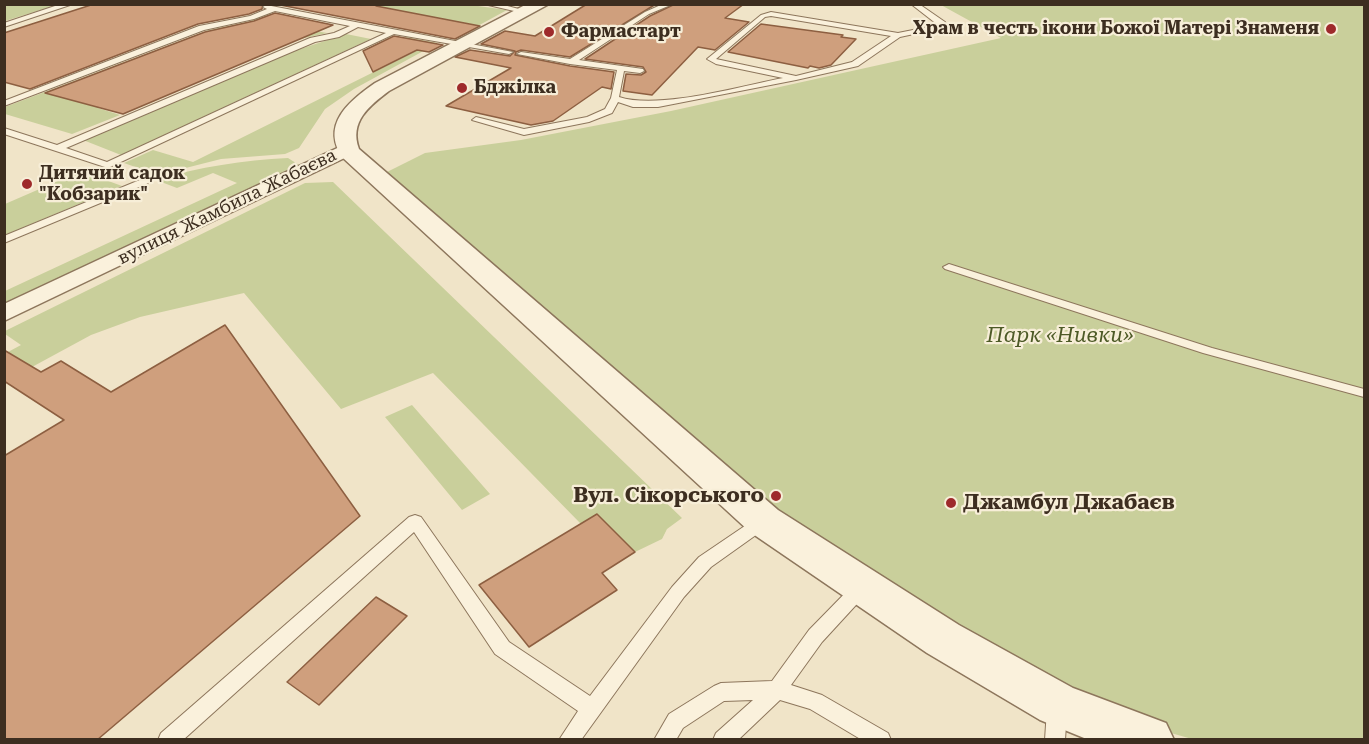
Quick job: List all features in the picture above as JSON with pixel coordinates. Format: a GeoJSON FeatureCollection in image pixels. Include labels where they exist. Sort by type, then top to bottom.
{"type":"FeatureCollection","features":[{"type":"Feature","properties":{"kind":"street","name":"вулиця Жамбила Жабаєва"},"geometry":{"type":"LineString","coordinates":[[4,314],[348,149],[344,133],[354,110],[364,99],[382,87],[534,8]]}},
{"type":"Feature","properties":{"kind":"street"},"geometry":{"type":"LineString","coordinates":[[348,149],[370,172],[764,521],[943,639],[1056,722],[1149,740]]}},
{"type":"Feature","properties":{"kind":"lane"},"geometry":{"type":"LineString","coordinates":[[4,25],[70,4]]}},
{"type":"Feature","properties":{"kind":"lane"},"geometry":{"type":"LineString","coordinates":[[260,4],[274,9],[393,32],[509,52]]}},
{"type":"Feature","properties":{"kind":"lane"},"geometry":{"type":"LineString","coordinates":[[487,4],[534,8]]}},
{"type":"Feature","properties":{"kind":"lane"},"geometry":{"type":"LineString","coordinates":[[570,62],[646,13],[670,4]]}},
{"type":"Feature","properties":{"kind":"lane"},"geometry":{"type":"LineString","coordinates":[[796,78],[711,59],[763,16],[771,14],[898,35],[938,29],[943,26],[914,4]]}},
{"type":"Feature","properties":{"kind":"lane"},"geometry":{"type":"LineString","coordinates":[[4,104],[202,28],[252,18],[274,9]]}},
{"type":"Feature","properties":{"kind":"lane"},"geometry":{"type":"LineString","coordinates":[[58,148],[313,40],[336,35],[357,25]]}},
{"type":"Feature","properties":{"kind":"lane"},"geometry":{"type":"LineString","coordinates":[[4,131],[108,165],[393,32]]}},
{"type":"Feature","properties":{"kind":"lane"},"geometry":{"type":"LineString","coordinates":[[615,98],[633,104],[658,104],[796,78],[855,64],[898,35]]}},
{"type":"Feature","properties":{"kind":"lane"},"geometry":{"type":"LineString","coordinates":[[521,54],[640,70]]}},
{"type":"Feature","properties":{"kind":"lane"},"geometry":{"type":"LineString","coordinates":[[476,120],[524,132],[544,130],[589,119],[609,111],[615,98],[621,68]]}},
{"type":"Feature","properties":{"kind":"lane"},"geometry":{"type":"LineString","coordinates":[[4,240],[147,180]]}},
{"type":"Feature","properties":{"kind":"lane"},"geometry":{"type":"LineString","coordinates":[[949,267],[1094,315],[1317,382],[1365,393]]}},
{"type":"Feature","properties":{"kind":"lane"},"geometry":{"type":"LineString","coordinates":[[168,740],[415,521],[502,648],[592,709]]}},
{"type":"Feature","properties":{"kind":"lane"},"geometry":{"type":"LineString","coordinates":[[569,740],[678,592],[705,562],[764,521]]}},
{"type":"Feature","properties":{"kind":"lane"},"geometry":{"type":"LineString","coordinates":[[723,740],[777,690],[804,647],[832,614],[862,587]]}},
{"type":"Feature","properties":{"kind":"lane"},"geometry":{"type":"LineString","coordinates":[[664,740],[676,721],[721,692],[777,690],[815,701],[881,740]]}},
{"type":"Feature","properties":{"kind":"green space"},"geometry":{"type":"Polygon","coordinates":[[[5,4],[57,4],[57,5],[5,21],[5,4]]]}},
{"type":"Feature","properties":{"kind":"green space"},"geometry":{"type":"Polygon","coordinates":[[[366,5],[471,5],[507,10],[463,34],[471,24],[366,5]]]}},
{"type":"Feature","properties":{"kind":"green space","name":"Парк «Нивки»"},"geometry":{"type":"Polygon","coordinates":[[[941,5],[1364,5],[1364,739],[1192,739],[1125,720],[959,630],[793,525],[385,173],[425,153],[521,140],[671,111],[1001,38],[941,5]]]}},
{"type":"Feature","properties":{"kind":"green space"},"geometry":{"type":"Polygon","coordinates":[[[268,14],[309,22],[300,28],[327,33],[300,39],[278,34],[98,108],[120,115],[72,134],[5,114],[5,107],[209,30],[250,21],[268,14]]]}},
{"type":"Feature","properties":{"kind":"green space"},"geometry":{"type":"Polygon","coordinates":[[[346,34],[371,39],[121,155],[83,140],[288,53],[346,34]]]}},
{"type":"Feature","properties":{"kind":"green space"},"geometry":{"type":"Polygon","coordinates":[[[406,37],[438,43],[354,89],[325,109],[299,148],[285,154],[221,159],[158,175],[124,163],[153,150],[193,162],[424,47],[401,41],[406,37]]]}},
{"type":"Feature","properties":{"kind":"green space"},"geometry":{"type":"Polygon","coordinates":[[[288,158],[299,165],[5,307],[5,291],[237,183],[213,173],[177,188],[156,180],[222,165],[288,158]]]}},
{"type":"Feature","properties":{"kind":"green space"},"geometry":{"type":"Polygon","coordinates":[[[81,171],[122,186],[5,235],[5,204],[81,171]]]}},
{"type":"Feature","properties":{"kind":"green space"},"geometry":{"type":"Polygon","coordinates":[[[333,182],[682,518],[667,529],[662,539],[635,552],[597,514],[581,524],[433,373],[341,409],[244,293],[140,317],[91,335],[32,367],[8,352],[21,345],[5,334],[5,331],[305,183],[333,182]]]}},
{"type":"Feature","properties":{"kind":"green space"},"geometry":{"type":"Polygon","coordinates":[[[412,405],[490,494],[462,510],[385,417],[412,405]]]}},
{"type":"Feature","properties":{"kind":"building"},"geometry":{"type":"Polygon","coordinates":[[[94,4],[263,4],[262,9],[249,14],[198,24],[30,89],[4,82],[4,33],[94,4]]]}},
{"type":"Feature","properties":{"kind":"building"},"geometry":{"type":"Polygon","coordinates":[[[275,4],[380,4],[376,6],[480,26],[455,39],[275,4]]]}},
{"type":"Feature","properties":{"kind":"building"},"geometry":{"type":"Polygon","coordinates":[[[587,4],[656,4],[570,57],[521,50],[515,55],[614,72],[611,89],[602,87],[553,121],[531,125],[446,106],[511,68],[455,57],[470,50],[510,56],[515,51],[481,44],[505,31],[535,36],[587,4]]]}},
{"type":"Feature","properties":{"kind":"building"},"geometry":{"type":"Polygon","coordinates":[[[675,4],[744,4],[725,18],[749,22],[715,50],[698,47],[652,95],[623,91],[626,74],[641,75],[646,72],[643,67],[585,59],[650,16],[675,4]]]}},
{"type":"Feature","properties":{"kind":"building"},"geometry":{"type":"Polygon","coordinates":[[[275,13],[333,25],[123,114],[45,93],[205,32],[254,21],[275,13]]]}},
{"type":"Feature","properties":{"kind":"building"},"geometry":{"type":"Polygon","coordinates":[[[761,24],[843,35],[841,37],[856,39],[831,65],[819,68],[810,66],[808,68],[728,52],[761,24]]]}},
{"type":"Feature","properties":{"kind":"building"},"geometry":{"type":"Polygon","coordinates":[[[394,36],[443,45],[429,52],[417,50],[373,72],[363,51],[394,36]]]}},
{"type":"Feature","properties":{"kind":"building"},"geometry":{"type":"Polygon","coordinates":[[[225,325],[360,516],[97,740],[4,740],[4,456],[64,420],[4,381],[4,350],[41,372],[61,361],[111,392],[225,325]]]}},
{"type":"Feature","properties":{"kind":"building"},"geometry":{"type":"Polygon","coordinates":[[[597,514],[635,552],[602,573],[617,590],[529,647],[479,585],[597,514]]]}},
{"type":"Feature","properties":{"kind":"building"},"geometry":{"type":"Polygon","coordinates":[[[376,597],[407,616],[319,705],[287,682],[376,597]]]}},
{"type":"Feature","properties":{"kind":"place","name":"Храм в честь ікони Божої Матері Знаменя"},"geometry":{"type":"Point","coordinates":[1331,29]}},
{"type":"Feature","properties":{"kind":"place","name":"Фармастарт"},"geometry":{"type":"Point","coordinates":[549,32]}},
{"type":"Feature","properties":{"kind":"place","name":"Бджілка"},"geometry":{"type":"Point","coordinates":[462,88]}},
{"type":"Feature","properties":{"kind":"place","name":"Дитячий садок \"Кобзарик\""},"geometry":{"type":"Point","coordinates":[27,184]}},
{"type":"Feature","properties":{"kind":"place","name":"Вул. Сікорського"},"geometry":{"type":"Point","coordinates":[776,496]}},
{"type":"Feature","properties":{"kind":"place","name":"Джамбул Джабаєв"},"geometry":{"type":"Point","coordinates":[951,503]}}]}
